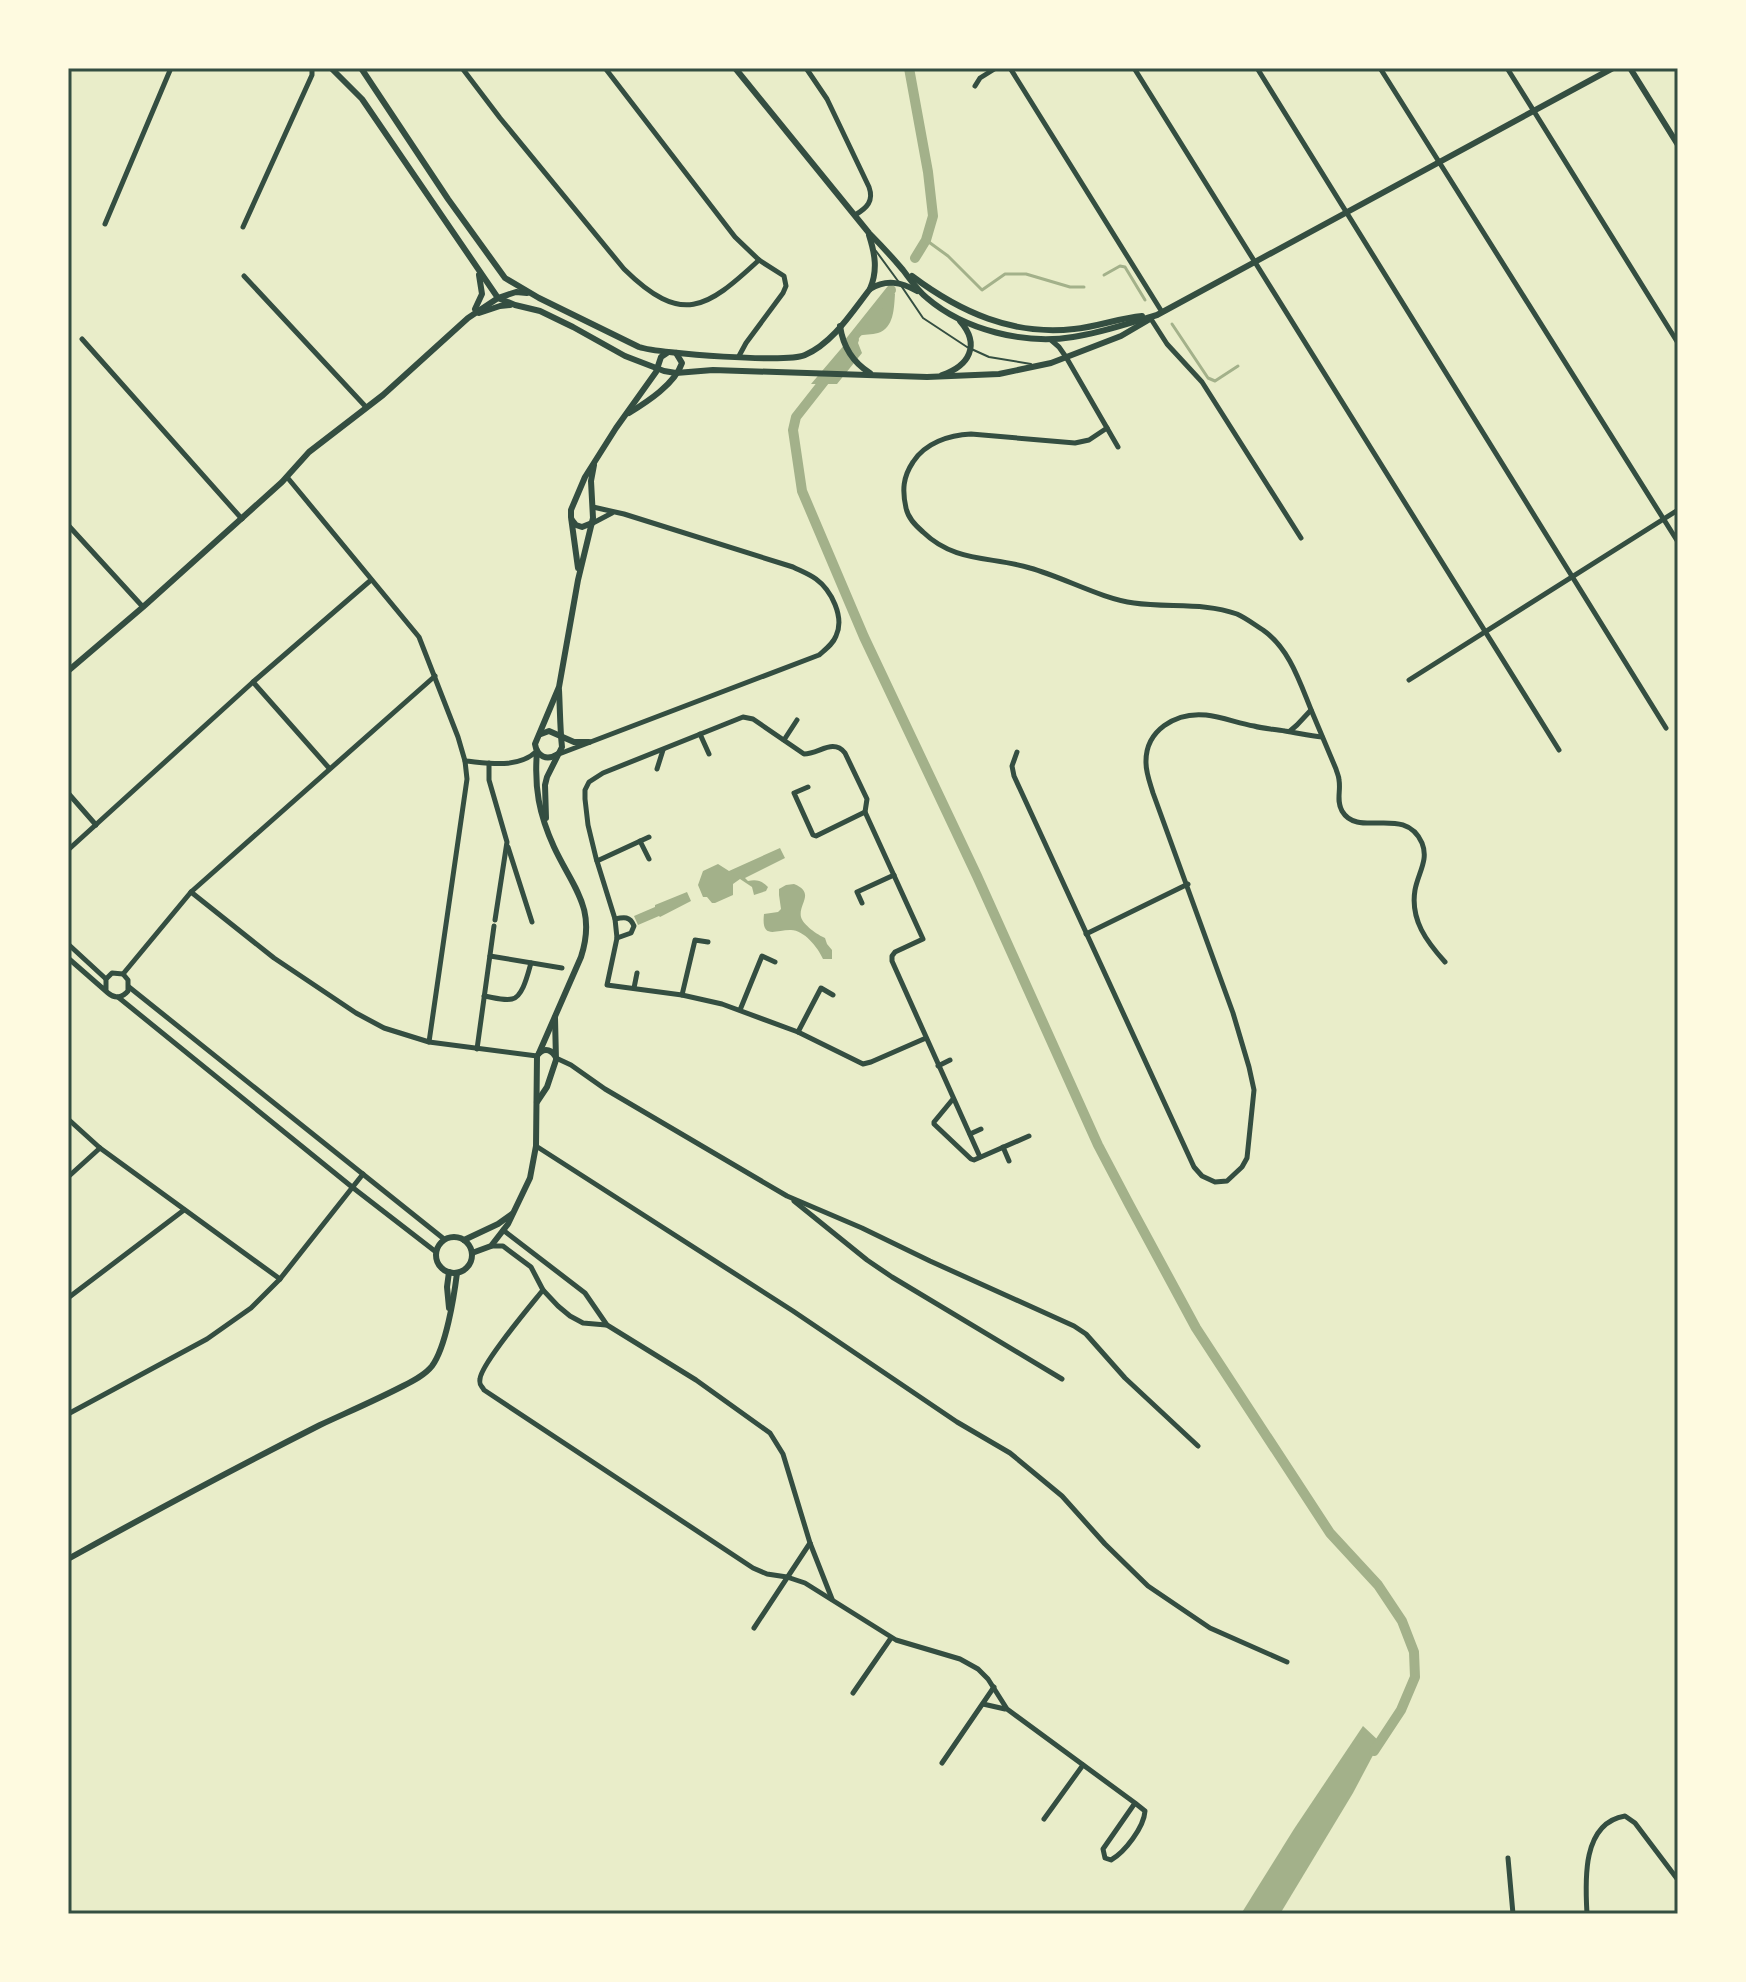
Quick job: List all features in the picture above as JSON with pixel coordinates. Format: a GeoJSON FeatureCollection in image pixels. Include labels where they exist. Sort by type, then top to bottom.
{"type":"FeatureCollection","features":[{"type":"Feature","properties":{"kind":"street"},"geometry":{"type":"LineString","coordinates":[[105,224],[171,68]]}},
{"type":"Feature","properties":{"kind":"street"},"geometry":{"type":"LineString","coordinates":[[243,227],[312,72],[322,68]]}},
{"type":"Feature","properties":{"kind":"street"},"geometry":{"type":"LineString","coordinates":[[331,68],[362,99],[498,298],[540,311],[625,356],[676,373],[713,370],[939,377],[983,376],[1044,365],[1121,336],[1613,68]]}},
{"type":"Feature","properties":{"kind":"street"},"geometry":{"type":"LineString","coordinates":[[361,68],[453,207],[501,273],[539,298],[639,347],[656,351],[781,359],[800,357],[818,347],[840,326],[870,289],[876,269],[869,233]]}},
{"type":"Feature","properties":{"kind":"street"},"geometry":{"type":"LineString","coordinates":[[462,68],[624,269],[657,297],[675,304],[691,305],[711,299],[759,260]]}},
{"type":"Feature","properties":{"kind":"street"},"geometry":{"type":"LineString","coordinates":[[605,68],[735,237],[759,260],[784,276],[786,286],[783,293],[739,356]]}},
{"type":"Feature","properties":{"kind":"street"},"geometry":{"type":"LineString","coordinates":[[735,68],[869,233],[923,295],[939,308],[1000,332],[1047,339],[1086,335],[1157,315]]}},
{"type":"Feature","properties":{"kind":"street"},"geometry":{"type":"LineString","coordinates":[[806,68],[827,99],[869,187],[869,203],[855,215]]}},
{"type":"Feature","properties":{"kind":"street"},"geometry":{"type":"LineString","coordinates":[[975,86],[980,78],[996,68]]}},
{"type":"Feature","properties":{"kind":"street"},"geometry":{"type":"LineString","coordinates":[[1010,68],[1157,315],[1167,344],[1202,382],[1301,538]]}},
{"type":"Feature","properties":{"kind":"street"},"geometry":{"type":"LineString","coordinates":[[1134,68],[1559,750]]}},
{"type":"Feature","properties":{"kind":"street"},"geometry":{"type":"LineString","coordinates":[[1257,68],[1666,728]]}},
{"type":"Feature","properties":{"kind":"street"},"geometry":{"type":"LineString","coordinates":[[1380,68],[1678,542]]}},
{"type":"Feature","properties":{"kind":"street"},"geometry":{"type":"LineString","coordinates":[[1507,68],[1678,343]]}},
{"type":"Feature","properties":{"kind":"street"},"geometry":{"type":"LineString","coordinates":[[1630,68],[1678,145]]}},
{"type":"Feature","properties":{"kind":"street"},"geometry":{"type":"LineString","coordinates":[[441,214],[449,214],[453,207]]}},
{"type":"Feature","properties":{"kind":"street"},"geometry":{"type":"LineString","coordinates":[[68,671],[242,519],[309,452],[383,395],[466,319],[482,294],[477,267]]}},
{"type":"Feature","properties":{"kind":"street"},"geometry":{"type":"LineString","coordinates":[[902,269],[959,307],[1007,325],[1032,329],[1074,329],[1128,317],[1157,315]]}},
{"type":"Feature","properties":{"kind":"street"},"geometry":{"type":"LineString","coordinates":[[244,276],[366,407]]}},
{"type":"Feature","properties":{"kind":"street"},"geometry":{"type":"LineString","coordinates":[[870,289],[885,283],[899,283],[923,295]]}},
{"type":"Feature","properties":{"kind":"street"},"geometry":{"type":"LineString","coordinates":[[466,319],[498,298],[521,291],[539,298]]}},
{"type":"Feature","properties":{"kind":"street"},"geometry":{"type":"LineString","coordinates":[[466,319],[487,309],[515,305]]}},
{"type":"Feature","properties":{"kind":"street"},"geometry":{"type":"LineString","coordinates":[[939,377],[961,366],[971,349],[969,331],[959,318]]}},
{"type":"Feature","properties":{"kind":"street"},"geometry":{"type":"LineString","coordinates":[[840,326],[847,350],[858,365],[873,375]]}},
{"type":"Feature","properties":{"kind":"street"},"geometry":{"type":"LineString","coordinates":[[82,339],[242,519]]}},
{"type":"Feature","properties":{"kind":"street"},"geometry":{"type":"LineString","coordinates":[[1047,339],[1054,342],[1066,357],[1118,447]]}},
{"type":"Feature","properties":{"kind":"street"},"geometry":{"type":"LineString","coordinates":[[578,580],[571,516],[585,477],[658,369],[661,357],[672,352]]}},
{"type":"Feature","properties":{"kind":"street"},"geometry":{"type":"LineString","coordinates":[[626,415],[654,397],[676,373],[682,363],[672,352]]}},
{"type":"Feature","properties":{"kind":"street"},"geometry":{"type":"LineString","coordinates":[[1107,428],[1089,440],[1075,443],[971,434],[956,434],[944,439],[917,456],[905,473],[902,494],[908,517],[937,545],[954,553],[1029,567],[1133,603],[1193,606],[1238,615],[1266,632],[1299,676],[1336,769],[1340,782],[1338,797],[1347,818],[1359,822],[1405,825],[1421,841],[1425,854],[1415,890],[1415,909],[1419,927],[1445,962]]}},
{"type":"Feature","properties":{"kind":"street"},"geometry":{"type":"LineString","coordinates":[[546,826],[545,785],[562,747],[559,737],[559,687],[578,580],[592,523],[586,505],[594,465]]}},
{"type":"Feature","properties":{"kind":"street"},"geometry":{"type":"LineString","coordinates":[[287,477],[419,637],[465,761],[467,779],[429,1042]]}},
{"type":"Feature","properties":{"kind":"street"},"geometry":{"type":"LineString","coordinates":[[537,751],[547,758],[819,655],[836,637],[839,628],[830,595],[822,584],[793,567],[586,505],[575,507],[571,516],[573,523],[585,527],[612,513]]}},
{"type":"Feature","properties":{"kind":"street"},"geometry":{"type":"LineString","coordinates":[[1409,680],[1678,510]]}},
{"type":"Feature","properties":{"kind":"street"},"geometry":{"type":"LineString","coordinates":[[68,525],[143,607]]}},
{"type":"Feature","properties":{"kind":"street"},"geometry":{"type":"LineString","coordinates":[[68,850],[371,580]]}},
{"type":"Feature","properties":{"kind":"street"},"geometry":{"type":"LineString","coordinates":[[123,974],[191,892],[435,676]]}},
{"type":"Feature","properties":{"kind":"street"},"geometry":{"type":"LineString","coordinates":[[253,682],[329,768]]}},
{"type":"Feature","properties":{"kind":"street"},"geometry":{"type":"LineString","coordinates":[[491,1246],[515,1212],[530,1178],[536,1146],[538,1057],[585,946],[585,914],[577,888],[553,845],[536,791],[535,744],[559,687]]}},
{"type":"Feature","properties":{"kind":"street"},"geometry":{"type":"LineString","coordinates":[[1289,731],[1311,709]]}},
{"type":"Feature","properties":{"kind":"street"},"geometry":{"type":"LineString","coordinates":[[1017,752],[1012,766],[1014,776],[1086,934],[1194,1167],[1202,1176],[1215,1182],[1227,1181],[1247,1158],[1254,1090],[1233,1013],[1147,775],[1146,760],[1154,733],[1163,725],[1190,715],[1206,715],[1322,737]]}},
{"type":"Feature","properties":{"kind":"street"},"geometry":{"type":"LineString","coordinates":[[926,1038],[863,1064],[798,1032],[722,1004],[607,985],[617,938],[615,919],[588,825],[585,790],[589,782],[603,773],[743,717],[753,719],[804,754],[832,746],[841,748],[867,799],[865,812],[923,939],[895,952],[892,961],[980,1157]]}},
{"type":"Feature","properties":{"kind":"street"},"geometry":{"type":"LineString","coordinates":[[784,740],[797,720]]}},
{"type":"Feature","properties":{"kind":"street"},"geometry":{"type":"LineString","coordinates":[[538,736],[549,731],[574,742],[589,742]]}},
{"type":"Feature","properties":{"kind":"street"},"geometry":{"type":"LineString","coordinates":[[700,734],[709,754]]}},
{"type":"Feature","properties":{"kind":"street"},"geometry":{"type":"LineString","coordinates":[[657,769],[663,749]]}},
{"type":"Feature","properties":{"kind":"street"},"geometry":{"type":"LineString","coordinates":[[465,761],[510,763],[530,758],[537,751]]}},
{"type":"Feature","properties":{"kind":"street"},"geometry":{"type":"LineString","coordinates":[[489,763],[489,780],[532,922]]}},
{"type":"Feature","properties":{"kind":"street"},"geometry":{"type":"LineString","coordinates":[[808,787],[794,793],[813,835],[865,812]]}},
{"type":"Feature","properties":{"kind":"street"},"geometry":{"type":"LineString","coordinates":[[68,793],[96,825]]}},
{"type":"Feature","properties":{"kind":"street"},"geometry":{"type":"LineString","coordinates":[[597,861],[649,837]]}},
{"type":"Feature","properties":{"kind":"street"},"geometry":{"type":"LineString","coordinates":[[640,841],[649,859]]}},
{"type":"Feature","properties":{"kind":"street"},"geometry":{"type":"LineString","coordinates":[[477,1049],[507,842]]}},
{"type":"Feature","properties":{"kind":"street"},"geometry":{"type":"LineString","coordinates":[[862,903],[857,892],[894,875]]}},
{"type":"Feature","properties":{"kind":"street"},"geometry":{"type":"LineString","coordinates":[[1086,934],[1188,884]]}},
{"type":"Feature","properties":{"kind":"street"},"geometry":{"type":"LineString","coordinates":[[191,892],[274,958],[384,1028],[429,1042],[538,1057]]}},
{"type":"Feature","properties":{"kind":"street"},"geometry":{"type":"LineString","coordinates":[[615,919],[628,918],[634,926],[631,933],[617,938]]}},
{"type":"Feature","properties":{"kind":"street"},"geometry":{"type":"LineString","coordinates":[[682,995],[695,940],[708,942]]}},
{"type":"Feature","properties":{"kind":"street"},"geometry":{"type":"LineString","coordinates":[[68,944],[106,979],[106,990]]}},
{"type":"Feature","properties":{"kind":"street"},"geometry":{"type":"LineString","coordinates":[[490,956],[562,968]]}},
{"type":"Feature","properties":{"kind":"street"},"geometry":{"type":"LineString","coordinates":[[740,1010],[762,956],[775,962]]}},
{"type":"Feature","properties":{"kind":"street"},"geometry":{"type":"LineString","coordinates":[[68,958],[436,1252]]}},
{"type":"Feature","properties":{"kind":"street"},"geometry":{"type":"LineString","coordinates":[[484,996],[516,998],[531,963]]}},
{"type":"Feature","properties":{"kind":"street"},"geometry":{"type":"LineString","coordinates":[[106,979],[115,972],[123,974],[128,980],[129,987],[125,994],[118,997]]}},
{"type":"Feature","properties":{"kind":"street"},"geometry":{"type":"LineString","coordinates":[[634,988],[637,973]]}},
{"type":"Feature","properties":{"kind":"street"},"geometry":{"type":"LineString","coordinates":[[129,987],[444,1239]]}},
{"type":"Feature","properties":{"kind":"street"},"geometry":{"type":"LineString","coordinates":[[798,1032],[821,988],[833,995]]}},
{"type":"Feature","properties":{"kind":"street"},"geometry":{"type":"LineString","coordinates":[[906,994],[916,990]]}},
{"type":"Feature","properties":{"kind":"street"},"geometry":{"type":"LineString","coordinates":[[537,1103],[547,1087],[555,1057],[555,1018]]}},
{"type":"Feature","properties":{"kind":"street"},"geometry":{"type":"LineString","coordinates":[[538,1057],[543,1050],[549,1050],[605,1089],[787,1196],[1074,1326],[1086,1334],[1125,1378],[1198,1446]]}},
{"type":"Feature","properties":{"kind":"street"},"geometry":{"type":"LineString","coordinates":[[538,1057],[544,1068],[553,1066]]}},
{"type":"Feature","properties":{"kind":"street"},"geometry":{"type":"LineString","coordinates":[[938,1066],[950,1060]]}},
{"type":"Feature","properties":{"kind":"street"},"geometry":{"type":"LineString","coordinates":[[953,1099],[934,1124],[971,1159],[1029,1136]]}},
{"type":"Feature","properties":{"kind":"street"},"geometry":{"type":"LineString","coordinates":[[68,1119],[100,1148],[280,1279]]}},
{"type":"Feature","properties":{"kind":"street"},"geometry":{"type":"LineString","coordinates":[[970,1134],[981,1129]]}},
{"type":"Feature","properties":{"kind":"street"},"geometry":{"type":"LineString","coordinates":[[536,1146],[825,1332],[957,1422],[1010,1453],[1062,1496],[1148,1586],[1210,1628],[1287,1662]]}},
{"type":"Feature","properties":{"kind":"street"},"geometry":{"type":"LineString","coordinates":[[1003,1147],[1009,1161]]}},
{"type":"Feature","properties":{"kind":"street"},"geometry":{"type":"LineString","coordinates":[[68,1177],[100,1148]]}},
{"type":"Feature","properties":{"kind":"street"},"geometry":{"type":"LineString","coordinates":[[68,1414],[207,1339],[251,1308],[280,1279],[363,1174]]}},
{"type":"Feature","properties":{"kind":"street"},"geometry":{"type":"LineString","coordinates":[[787,1196],[892,1277],[1062,1379]]}},
{"type":"Feature","properties":{"kind":"street"},"geometry":{"type":"LineString","coordinates":[[68,1298],[184,1210]]}},
{"type":"Feature","properties":{"kind":"street"},"geometry":{"type":"LineString","coordinates":[[464,1240],[515,1212]]}},
{"type":"Feature","properties":{"kind":"street"},"geometry":{"type":"LineString","coordinates":[[503,1230],[585,1293],[607,1325],[696,1380],[770,1433],[783,1454],[810,1543],[833,1600]]}},
{"type":"Feature","properties":{"kind":"street"},"geometry":{"type":"LineString","coordinates":[[454,1236],[464,1240],[470,1245],[472,1253],[467,1268],[453,1272],[438,1262],[436,1252],[444,1239],[454,1236]]}},
{"type":"Feature","properties":{"kind":"street"},"geometry":{"type":"LineString","coordinates":[[472,1253],[491,1246],[503,1246],[531,1267],[543,1290],[576,1320],[595,1326],[607,1325]]}},
{"type":"Feature","properties":{"kind":"street"},"geometry":{"type":"LineString","coordinates":[[68,1558],[214,1480],[423,1375],[439,1354],[450,1311],[447,1287],[453,1272]]}},
{"type":"Feature","properties":{"kind":"street"},"geometry":{"type":"LineString","coordinates":[[543,1290],[482,1371],[480,1382],[484,1390],[753,1568],[805,1583],[891,1638],[960,1659],[978,1669],[1007,1709],[1135,1803],[1145,1811],[1144,1819],[1123,1852],[1111,1860],[1105,1858],[1103,1849],[1135,1803]]}},
{"type":"Feature","properties":{"kind":"street"},"geometry":{"type":"LineString","coordinates":[[754,1628],[810,1543]]}},
{"type":"Feature","properties":{"kind":"street"},"geometry":{"type":"LineString","coordinates":[[853,1693],[891,1638]]}},
{"type":"Feature","properties":{"kind":"street"},"geometry":{"type":"LineString","coordinates":[[942,1763],[994,1687]]}},
{"type":"Feature","properties":{"kind":"street"},"geometry":{"type":"LineString","coordinates":[[983,1704],[1007,1709]]}},
{"type":"Feature","properties":{"kind":"street"},"geometry":{"type":"LineString","coordinates":[[1044,1819],[1083,1765]]}},
{"type":"Feature","properties":{"kind":"street"},"geometry":{"type":"LineString","coordinates":[[1587,1914],[1586,1884],[1590,1854],[1596,1834],[1615,1817],[1625,1816],[1635,1823],[1678,1880]]}},
{"type":"Feature","properties":{"kind":"street"},"geometry":{"type":"LineString","coordinates":[[1508,1858],[1513,1914]]}},
{"type":"Feature","properties":{"kind":"lane"},"geometry":{"type":"LineString","coordinates":[[873,248],[923,318],[989,357],[1044,365]]}},
{"type":"Feature","properties":{"kind":"shaded area"},"geometry":{"type":"Polygon","coordinates":[[[891,290],[895,294],[894,305],[887,327],[878,333],[858,336],[862,353],[837,384],[811,384],[891,290]]]}},
{"type":"Feature","properties":{"kind":"shaded area"},"geometry":{"type":"Polygon","coordinates":[[[780,848],[785,858],[745,878],[764,883],[768,887],[766,891],[754,895],[752,887],[740,879],[733,884],[733,895],[715,903],[703,897],[698,885],[703,871],[718,864],[729,871],[780,848]]]}},
{"type":"Feature","properties":{"kind":"shaded area"},"geometry":{"type":"Polygon","coordinates":[[[794,884],[805,895],[802,920],[825,938],[832,950],[832,959],[823,959],[814,944],[800,932],[770,932],[765,927],[764,914],[781,909],[779,889],[794,884]]]}},
{"type":"Feature","properties":{"kind":"shaded area"},"geometry":{"type":"Polygon","coordinates":[[[687,892],[691,901],[638,925],[634,916],[687,892]]]}},
{"type":"Feature","properties":{"kind":"shaded area"},"geometry":{"type":"Polygon","coordinates":[[[1363,1726],[1380,1742],[1280,1914],[1241,1914],[1294,1829],[1363,1726]]]}},
{"type":"Feature","properties":{"kind":"waterway"},"geometry":{"type":"LineString","coordinates":[[909,68],[933,216],[926,240],[915,258]]}},
{"type":"Feature","properties":{"kind":"waterway"},"geometry":{"type":"LineString","coordinates":[[926,240],[948,256],[982,290],[1005,274],[1026,274],[1070,287],[1084,287]]}},
{"type":"Feature","properties":{"kind":"waterway"},"geometry":{"type":"LineString","coordinates":[[1104,275],[1120,266],[1125,267],[1145,300]]}},
{"type":"Feature","properties":{"kind":"waterway"},"geometry":{"type":"LineString","coordinates":[[848,344],[891,290]]}},
{"type":"Feature","properties":{"kind":"waterway"},"geometry":{"type":"LineString","coordinates":[[1172,324],[1208,378],[1215,381],[1238,366]]}},
{"type":"Feature","properties":{"kind":"waterway"},"geometry":{"type":"LineString","coordinates":[[829,375],[796,417],[793,430],[802,491],[864,637],[977,876],[1098,1145],[1196,1328],[1330,1533],[1378,1585],[1402,1621],[1414,1652],[1415,1677],[1401,1710],[1374,1751]]}}]}
